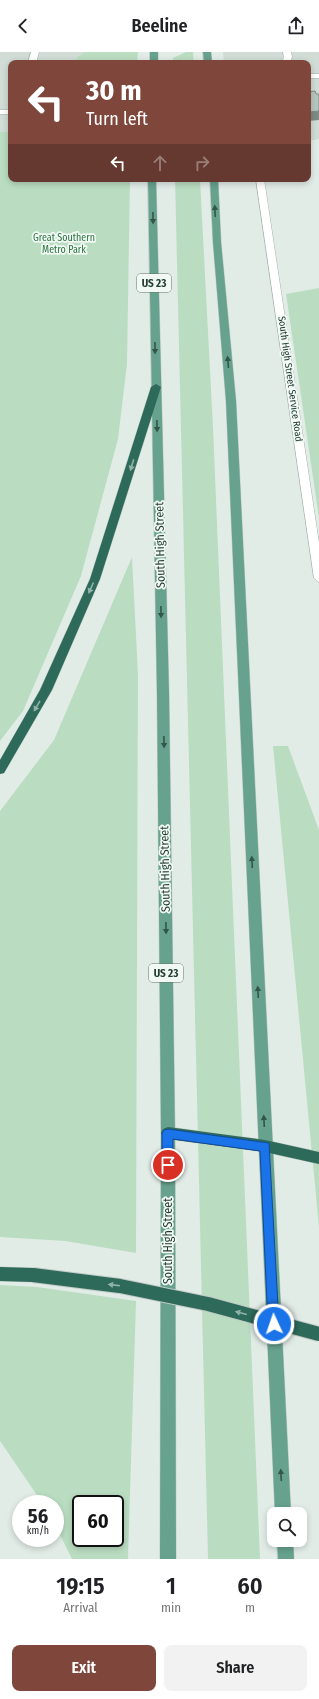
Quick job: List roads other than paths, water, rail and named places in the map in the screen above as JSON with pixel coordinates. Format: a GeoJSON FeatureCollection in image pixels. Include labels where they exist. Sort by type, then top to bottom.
{"type":"FeatureCollection","features":[{"type":"Feature","properties":{"kind":"highway"},"geometry":{"type":"LineString","coordinates":[[0,770],[46,690],[95,579],[156,387]]}},
{"type":"Feature","properties":{"kind":"highway"},"geometry":{"type":"LineString","coordinates":[[168,1133],[265,1146],[319,1158]]}},
{"type":"Feature","properties":{"kind":"highway"},"geometry":{"type":"LineString","coordinates":[[0,1274],[33,1274],[142,1290],[208,1304],[319,1334]]}},
{"type":"Feature","properties":{"kind":"main road","name":"South High Street"},"geometry":{"type":"LineString","coordinates":[[152,182],[163,686],[168,1133],[168,1559]]}},
{"type":"Feature","properties":{"kind":"main road"},"geometry":{"type":"LineString","coordinates":[[214,182],[217,242],[232,401],[283,1507]]}},
{"type":"Feature","properties":{"kind":"main road"},"geometry":{"type":"LineString","coordinates":[[285,1547],[286,1559]]}},
{"type":"Feature","properties":{"kind":"street","name":"South High Street Service Road"},"geometry":{"type":"LineString","coordinates":[[260,182],[319,578]]}},
{"type":"Feature","properties":{"kind":"park label","name":"Great Southern Metro Park"},"geometry":{"type":"Point","coordinates":[64,244]}}]}
